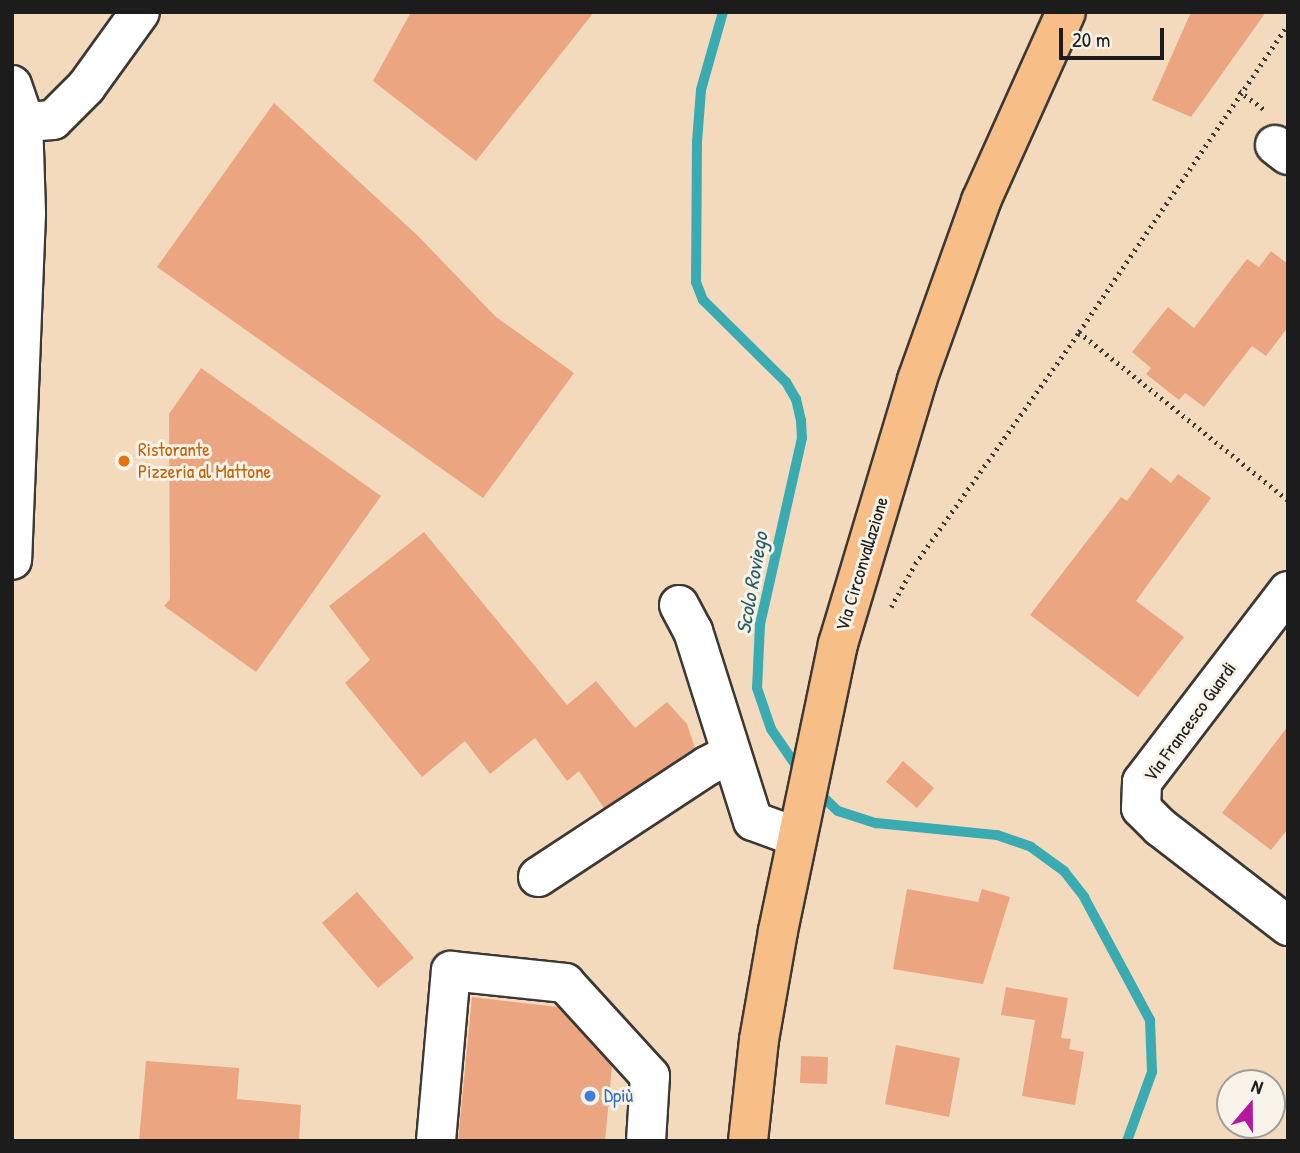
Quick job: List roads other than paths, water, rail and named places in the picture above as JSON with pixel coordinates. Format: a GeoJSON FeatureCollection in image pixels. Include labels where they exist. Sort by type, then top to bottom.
{"type":"FeatureCollection","features":[{"type":"Feature","properties":{"kind":"main road","name":"Via Circonvallazione"},"geometry":{"type":"LineString","coordinates":[[748,1141],[759,1040],[798,830],[838,644],[917,380],[981,201],[1066,12]]}},
{"type":"Feature","properties":{"kind":"street"},"geometry":{"type":"LineString","coordinates":[[24,122],[52,120],[86,88],[140,12]]}},
{"type":"Feature","properties":{"kind":"street"},"geometry":{"type":"LineString","coordinates":[[12,85],[24,122],[26,214],[12,559]]}},
{"type":"Feature","properties":{"kind":"street","name":"Via Francesco Guardi"},"geometry":{"type":"LineString","coordinates":[[1288,592],[1142,782],[1141,808],[1160,827],[1288,926]]}},
{"type":"Feature","properties":{"kind":"street"},"geometry":{"type":"LineString","coordinates":[[679,605],[693,631],[753,821],[798,830]]}},
{"type":"Feature","properties":{"kind":"street"},"geometry":{"type":"LineString","coordinates":[[538,877],[707,765],[732,754]]}},
{"type":"Feature","properties":{"kind":"street"},"geometry":{"type":"LineString","coordinates":[[436,1141],[451,971],[565,983],[650,1076],[646,1141]]}},
{"type":"Feature","properties":{"kind":"waterway","name":"Scolo Roviego"},"geometry":{"type":"LineString","coordinates":[[723,12],[701,90],[697,142],[696,282],[703,300],[786,382],[796,399],[801,420],[802,438],[760,625],[757,688],[771,729],[801,773]]}},
{"type":"Feature","properties":{"kind":"waterway","name":"Scolo Roviego"},"geometry":{"type":"LineString","coordinates":[[816,790],[838,811],[876,823],[997,835],[1031,847],[1064,871],[1084,897],[1150,1020],[1152,1072],[1127,1141]]}},
{"type":"Feature","properties":{"kind":"place","name":"Ristorante Pizzeria al Mattone"},"geometry":{"type":"Point","coordinates":[124,461]}},
{"type":"Feature","properties":{"kind":"place","name":"Dpiù"},"geometry":{"type":"Point","coordinates":[590,1096]}}]}
